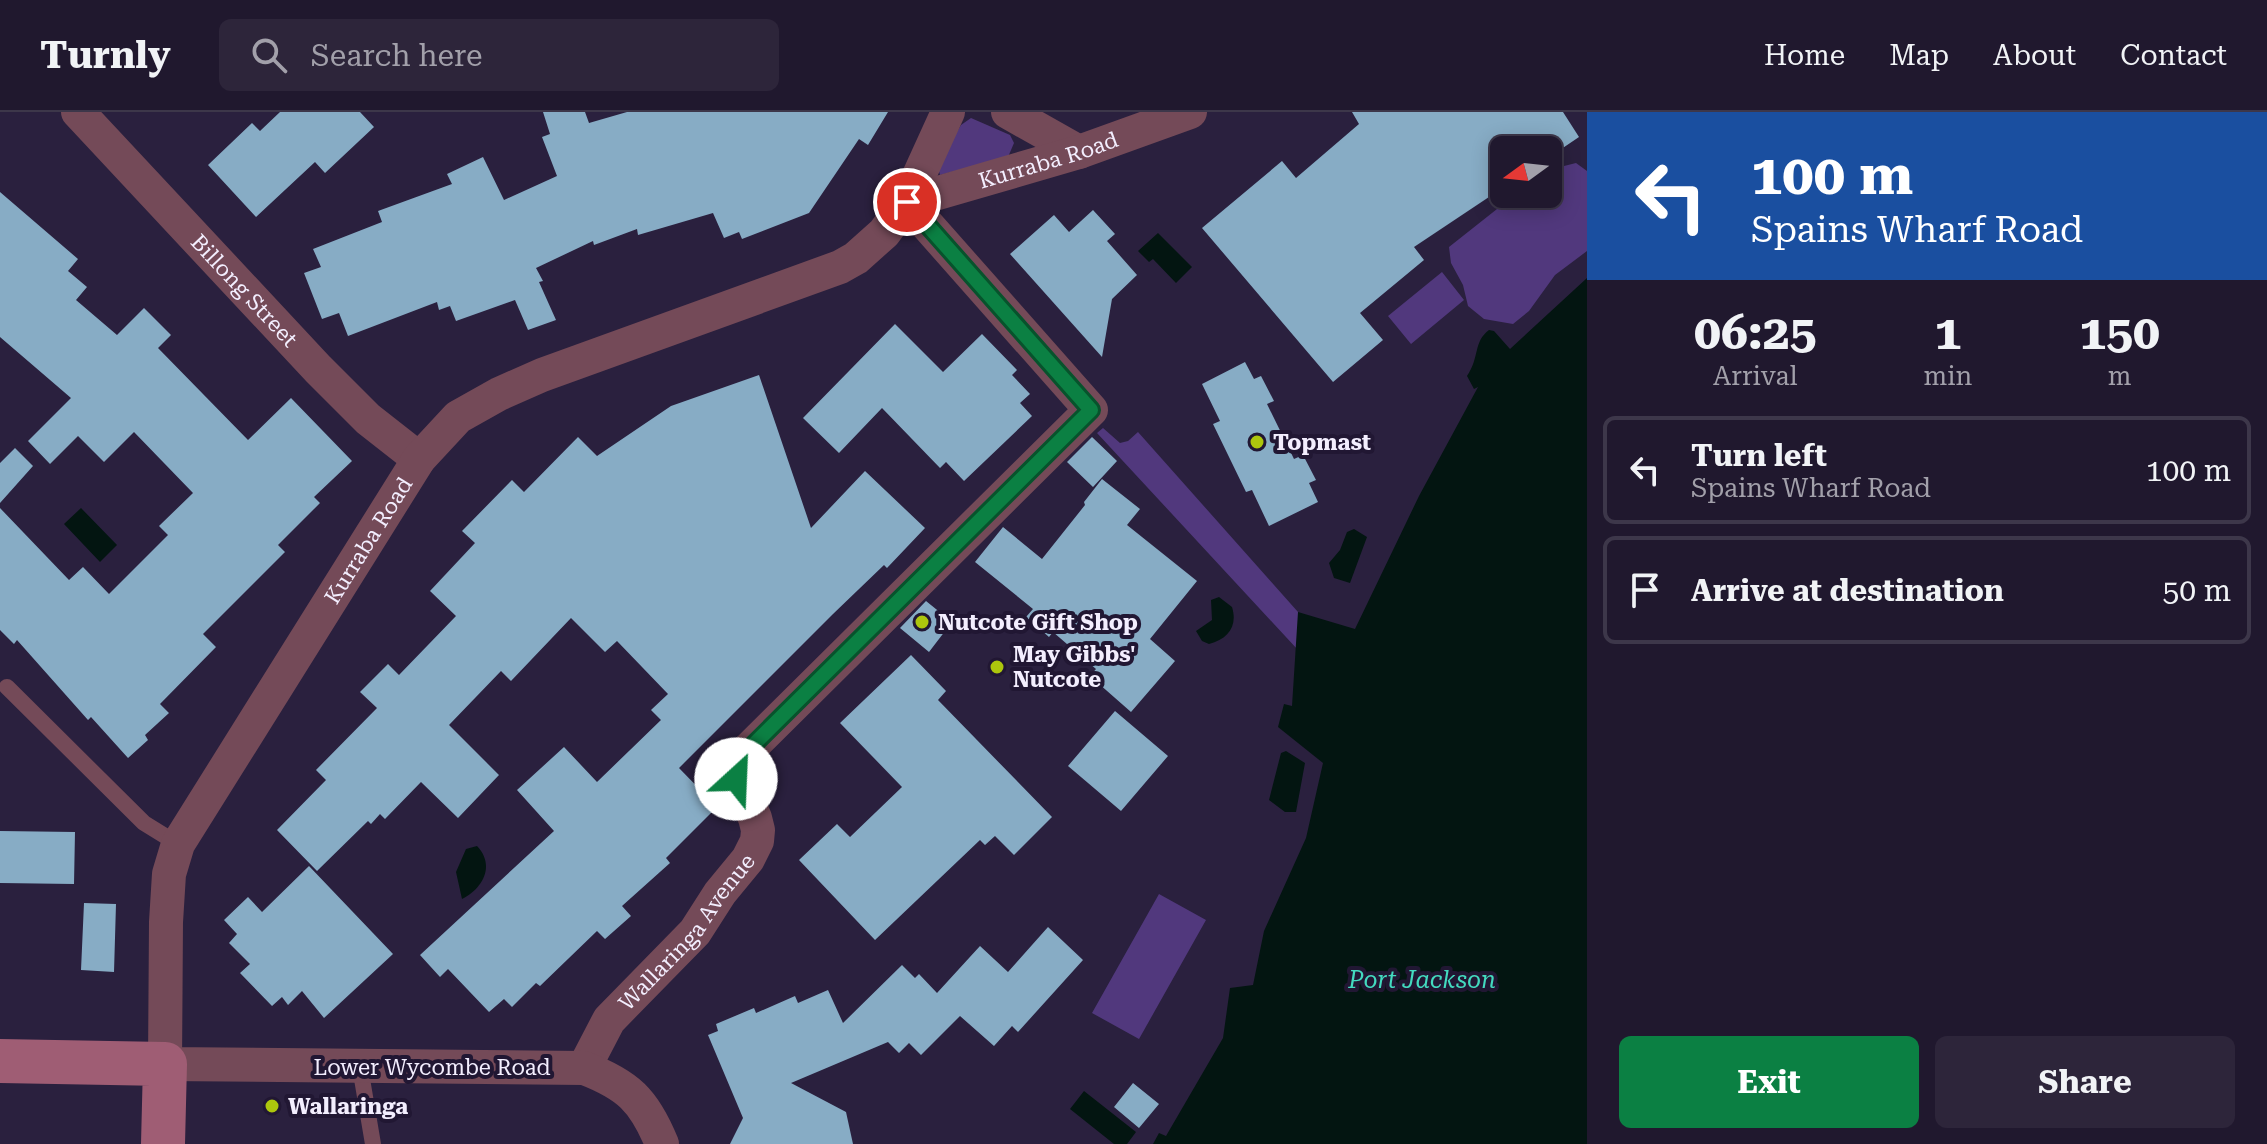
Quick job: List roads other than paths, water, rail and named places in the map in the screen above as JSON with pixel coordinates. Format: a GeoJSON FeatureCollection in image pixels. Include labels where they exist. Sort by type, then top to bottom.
{"type":"FeatureCollection","features":[{"type":"Feature","properties":{"kind":"main road"},"geometry":{"type":"LineString","coordinates":[[0,1061],[165,1064]]}},
{"type":"Feature","properties":{"kind":"main road","name":"Kurraba Road"},"geometry":{"type":"LineString","coordinates":[[163,1144],[165,1064]]}},
{"type":"Feature","properties":{"kind":"street","name":"Billong Street"},"geometry":{"type":"LineString","coordinates":[[78,112],[318,369],[368,419],[419,459]]}},
{"type":"Feature","properties":{"kind":"street","name":"Kurraba Road"},"geometry":{"type":"LineString","coordinates":[[165,1064],[167,898],[169,874],[178,844],[419,459],[458,417],[499,394],[542,375],[840,267],[856,258],[884,233],[907,202],[948,112]]}},
{"type":"Feature","properties":{"kind":"street"},"geometry":{"type":"LineString","coordinates":[[1008,112],[1079,152]]}},
{"type":"Feature","properties":{"kind":"street","name":"Kurraba Road"},"geometry":{"type":"LineString","coordinates":[[907,202],[1079,152],[1190,112]]}},
{"type":"Feature","properties":{"kind":"street","name":"Wallaringa Avenue"},"geometry":{"type":"LineString","coordinates":[[584,1068],[609,1020],[695,932],[720,893],[748,859],[757,841],[755,818],[733,769],[738,760],[1091,410],[907,202]]}},
{"type":"Feature","properties":{"kind":"street","name":"Lower Wycombe Road"},"geometry":{"type":"LineString","coordinates":[[165,1064],[584,1068],[615,1080],[631,1094],[652,1118],[662,1144]]}},
{"type":"Feature","properties":{"kind":"lane"},"geometry":{"type":"LineString","coordinates":[[7,687],[144,823],[178,844]]}},
{"type":"Feature","properties":{"kind":"lane"},"geometry":{"type":"LineString","coordinates":[[360,1067],[373,1144]]}},
{"type":"Feature","properties":{"kind":"water"},"geometry":{"type":"Polygon","coordinates":[[[1158,233],[1192,267],[1176,283],[1153,259],[1149,262],[1138,251],[1158,233]]]}},
{"type":"Feature","properties":{"kind":"water","name":"Port Jackson"},"geometry":{"type":"Polygon","coordinates":[[[1587,278],[1587,1144],[1153,1144],[1159,1133],[1166,1136],[1223,1038],[1230,988],[1253,985],[1264,931],[1306,838],[1323,763],[1278,727],[1284,704],[1292,706],[1298,612],[1355,629],[1419,496],[1478,387],[1474,389],[1467,376],[1484,335],[1489,330],[1494,331],[1510,349],[1587,278]]]}},
{"type":"Feature","properties":{"kind":"water"},"geometry":{"type":"Polygon","coordinates":[[[81,508],[117,545],[100,562],[64,524],[81,508]]]}},
{"type":"Feature","properties":{"kind":"water"},"geometry":{"type":"Polygon","coordinates":[[[1354,529],[1367,537],[1350,583],[1334,578],[1329,563],[1340,550],[1347,532],[1354,529]]]}},
{"type":"Feature","properties":{"kind":"water"},"geometry":{"type":"Polygon","coordinates":[[[1219,597],[1232,607],[1234,620],[1226,635],[1209,644],[1202,641],[1196,631],[1212,620],[1211,600],[1219,597]]]}},
{"type":"Feature","properties":{"kind":"water"},"geometry":{"type":"Polygon","coordinates":[[[1286,751],[1305,763],[1296,812],[1285,812],[1269,800],[1281,753],[1286,751]]]}},
{"type":"Feature","properties":{"kind":"water"},"geometry":{"type":"Polygon","coordinates":[[[477,846],[483,854],[486,869],[481,883],[462,899],[456,872],[466,849],[477,846]]]}},
{"type":"Feature","properties":{"kind":"water"},"geometry":{"type":"Polygon","coordinates":[[[1084,1091],[1136,1132],[1127,1144],[1114,1144],[1070,1109],[1084,1091]]]}},
{"type":"Feature","properties":{"kind":"place","name":"Topmast"},"geometry":{"type":"Point","coordinates":[1257,442]}},
{"type":"Feature","properties":{"kind":"place","name":"Nutcote Gift Shop"},"geometry":{"type":"Point","coordinates":[922,622]}},
{"type":"Feature","properties":{"kind":"place","name":"May Gibbs' Nutcote"},"geometry":{"type":"Point","coordinates":[997,667]}},
{"type":"Feature","properties":{"kind":"place","name":"Wallaringa"},"geometry":{"type":"Point","coordinates":[272,1106]}}]}
